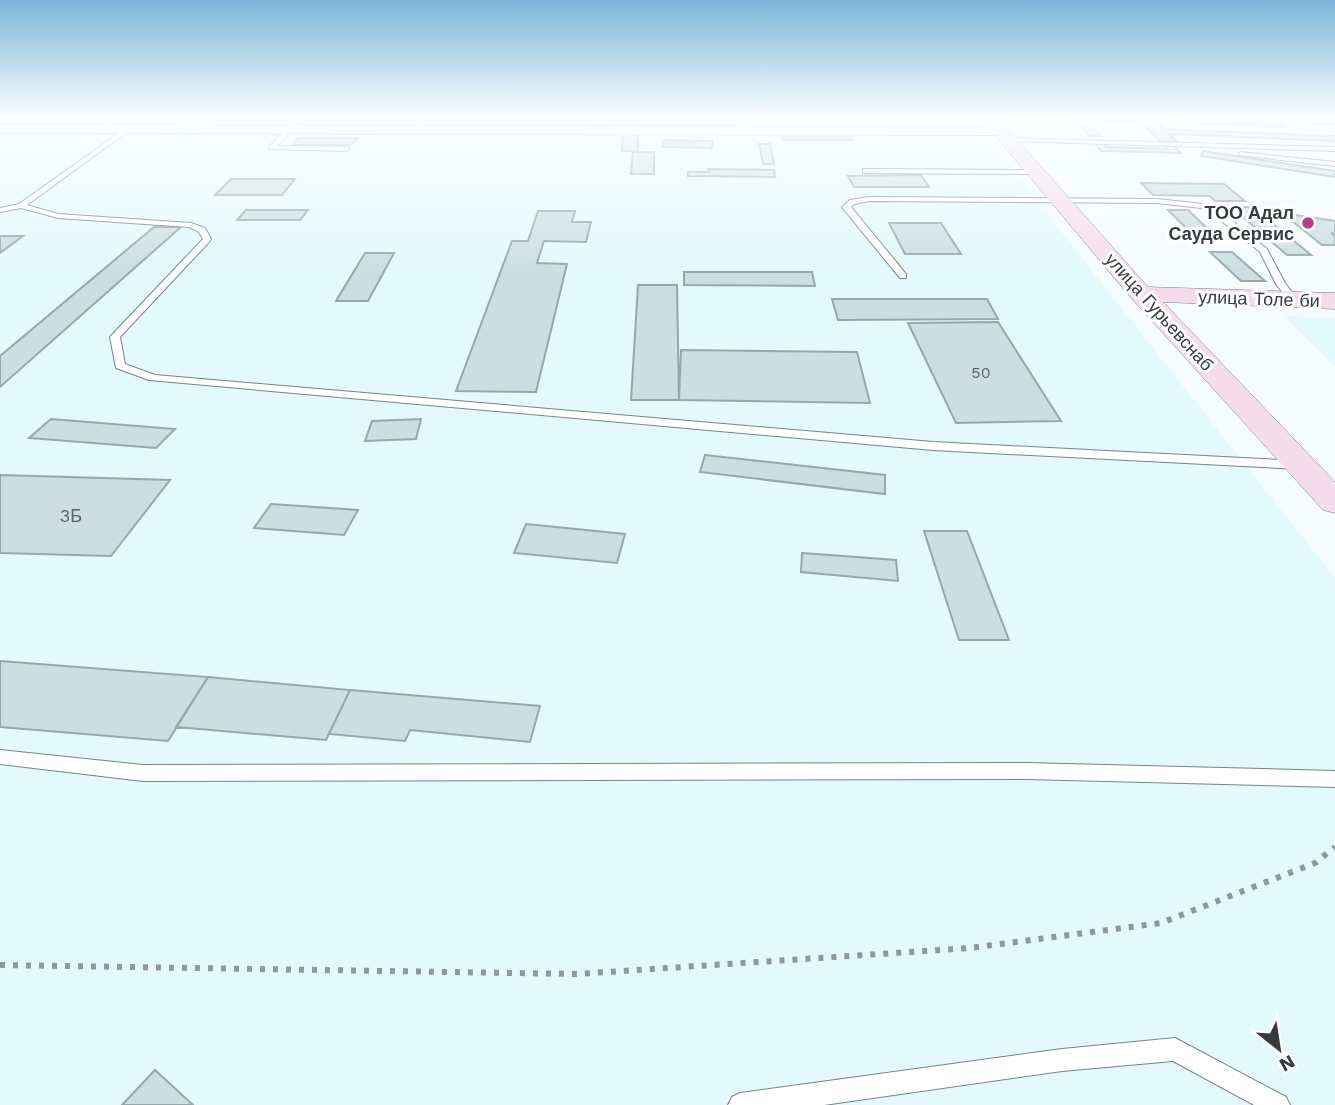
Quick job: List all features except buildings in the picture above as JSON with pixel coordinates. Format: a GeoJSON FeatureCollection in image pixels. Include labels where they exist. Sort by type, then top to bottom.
{"type":"FeatureCollection","features":[{"type":"Feature","properties":{"kind":"street","name":"улица Гурьевснаб"},"geometry":{"type":"LineString","coordinates":[[1032,169],[1141,294],[1335,502]]}},
{"type":"Feature","properties":{"kind":"street","name":"улица Толе би"},"geometry":{"type":"LineString","coordinates":[[1141,294],[1335,301]]}},
{"type":"Feature","properties":{"kind":"lane"},"geometry":{"type":"LineString","coordinates":[[0,210],[21,206],[73,169]]}},
{"type":"Feature","properties":{"kind":"lane"},"geometry":{"type":"LineString","coordinates":[[866,171],[1036,173]]}},
{"type":"Feature","properties":{"kind":"lane"},"geometry":{"type":"LineString","coordinates":[[902,276],[846,207],[853,201],[1157,201],[1203,206],[1217,213],[1264,251],[1281,284],[1293,300]]}},
{"type":"Feature","properties":{"kind":"lane"},"geometry":{"type":"LineString","coordinates":[[21,206],[58,216],[191,225],[202,230],[207,239],[116,337],[120,366],[153,378],[933,446],[1302,465]]}},
{"type":"Feature","properties":{"kind":"lane"},"geometry":{"type":"LineString","coordinates":[[0,757],[142,773],[1027,771],[1335,779]]}},
{"type":"Feature","properties":{"kind":"lane"},"geometry":{"type":"LineString","coordinates":[[740,1105],[1062,1060],[1175,1049],[1278,1105]]}},
{"type":"Feature","properties":{"kind":"path"},"geometry":{"type":"LineString","coordinates":[[0,965],[577,974],[970,948],[1161,923],[1315,863],[1335,847]]}},
{"type":"Feature","properties":{"kind":"shaded area"},"geometry":{"type":"Polygon","coordinates":[[[0,169],[1011,169],[1335,578],[1335,1105],[0,1105],[0,169]]]}},
{"type":"Feature","properties":{"kind":"shaded area"},"geometry":{"type":"Polygon","coordinates":[[[1284,316],[1335,318],[1335,366],[1284,316]]]}},
{"type":"Feature","properties":{"kind":"place","name":"ТОО Адал Сауда Сервис"},"geometry":{"type":"Point","coordinates":[1308,223]}}]}
